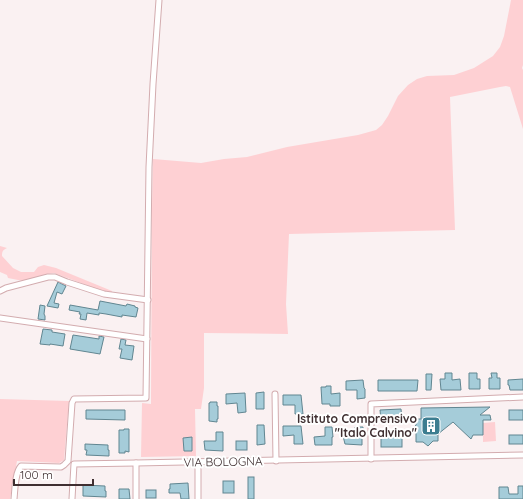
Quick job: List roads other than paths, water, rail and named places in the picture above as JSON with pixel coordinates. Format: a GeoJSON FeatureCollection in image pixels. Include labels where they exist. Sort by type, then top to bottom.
{"type":"FeatureCollection","features":[{"type":"Feature","properties":{"kind":"street"},"geometry":{"type":"LineString","coordinates":[[14,499],[19,468],[21,466],[61,467],[68,460],[72,403],[74,399],[146,398],[149,167],[152,84],[159,0]]}},
{"type":"Feature","properties":{"kind":"street"},"geometry":{"type":"LineString","coordinates":[[0,291],[55,277],[104,294],[148,300]]}},
{"type":"Feature","properties":{"kind":"street"},"geometry":{"type":"LineString","coordinates":[[0,318],[147,339]]}},
{"type":"Feature","properties":{"kind":"street"},"geometry":{"type":"LineString","coordinates":[[275,394],[276,461]]}},
{"type":"Feature","properties":{"kind":"street"},"geometry":{"type":"LineString","coordinates":[[371,459],[370,404],[523,397]]}},
{"type":"Feature","properties":{"kind":"street","name":"VIA BOLOGNA"},"geometry":{"type":"LineString","coordinates":[[72,499],[74,464],[136,464],[523,455]]}},
{"type":"Feature","properties":{"kind":"street"},"geometry":{"type":"LineString","coordinates":[[198,462],[198,499]]}},
{"type":"Feature","properties":{"kind":"street"},"geometry":{"type":"LineString","coordinates":[[136,464],[136,499]]}},
{"type":"Feature","properties":{"kind":"place","name":"Istituto Comprensivo \"Italo Calvino\""},"geometry":{"type":"Point","coordinates":[431,426]}}]}
